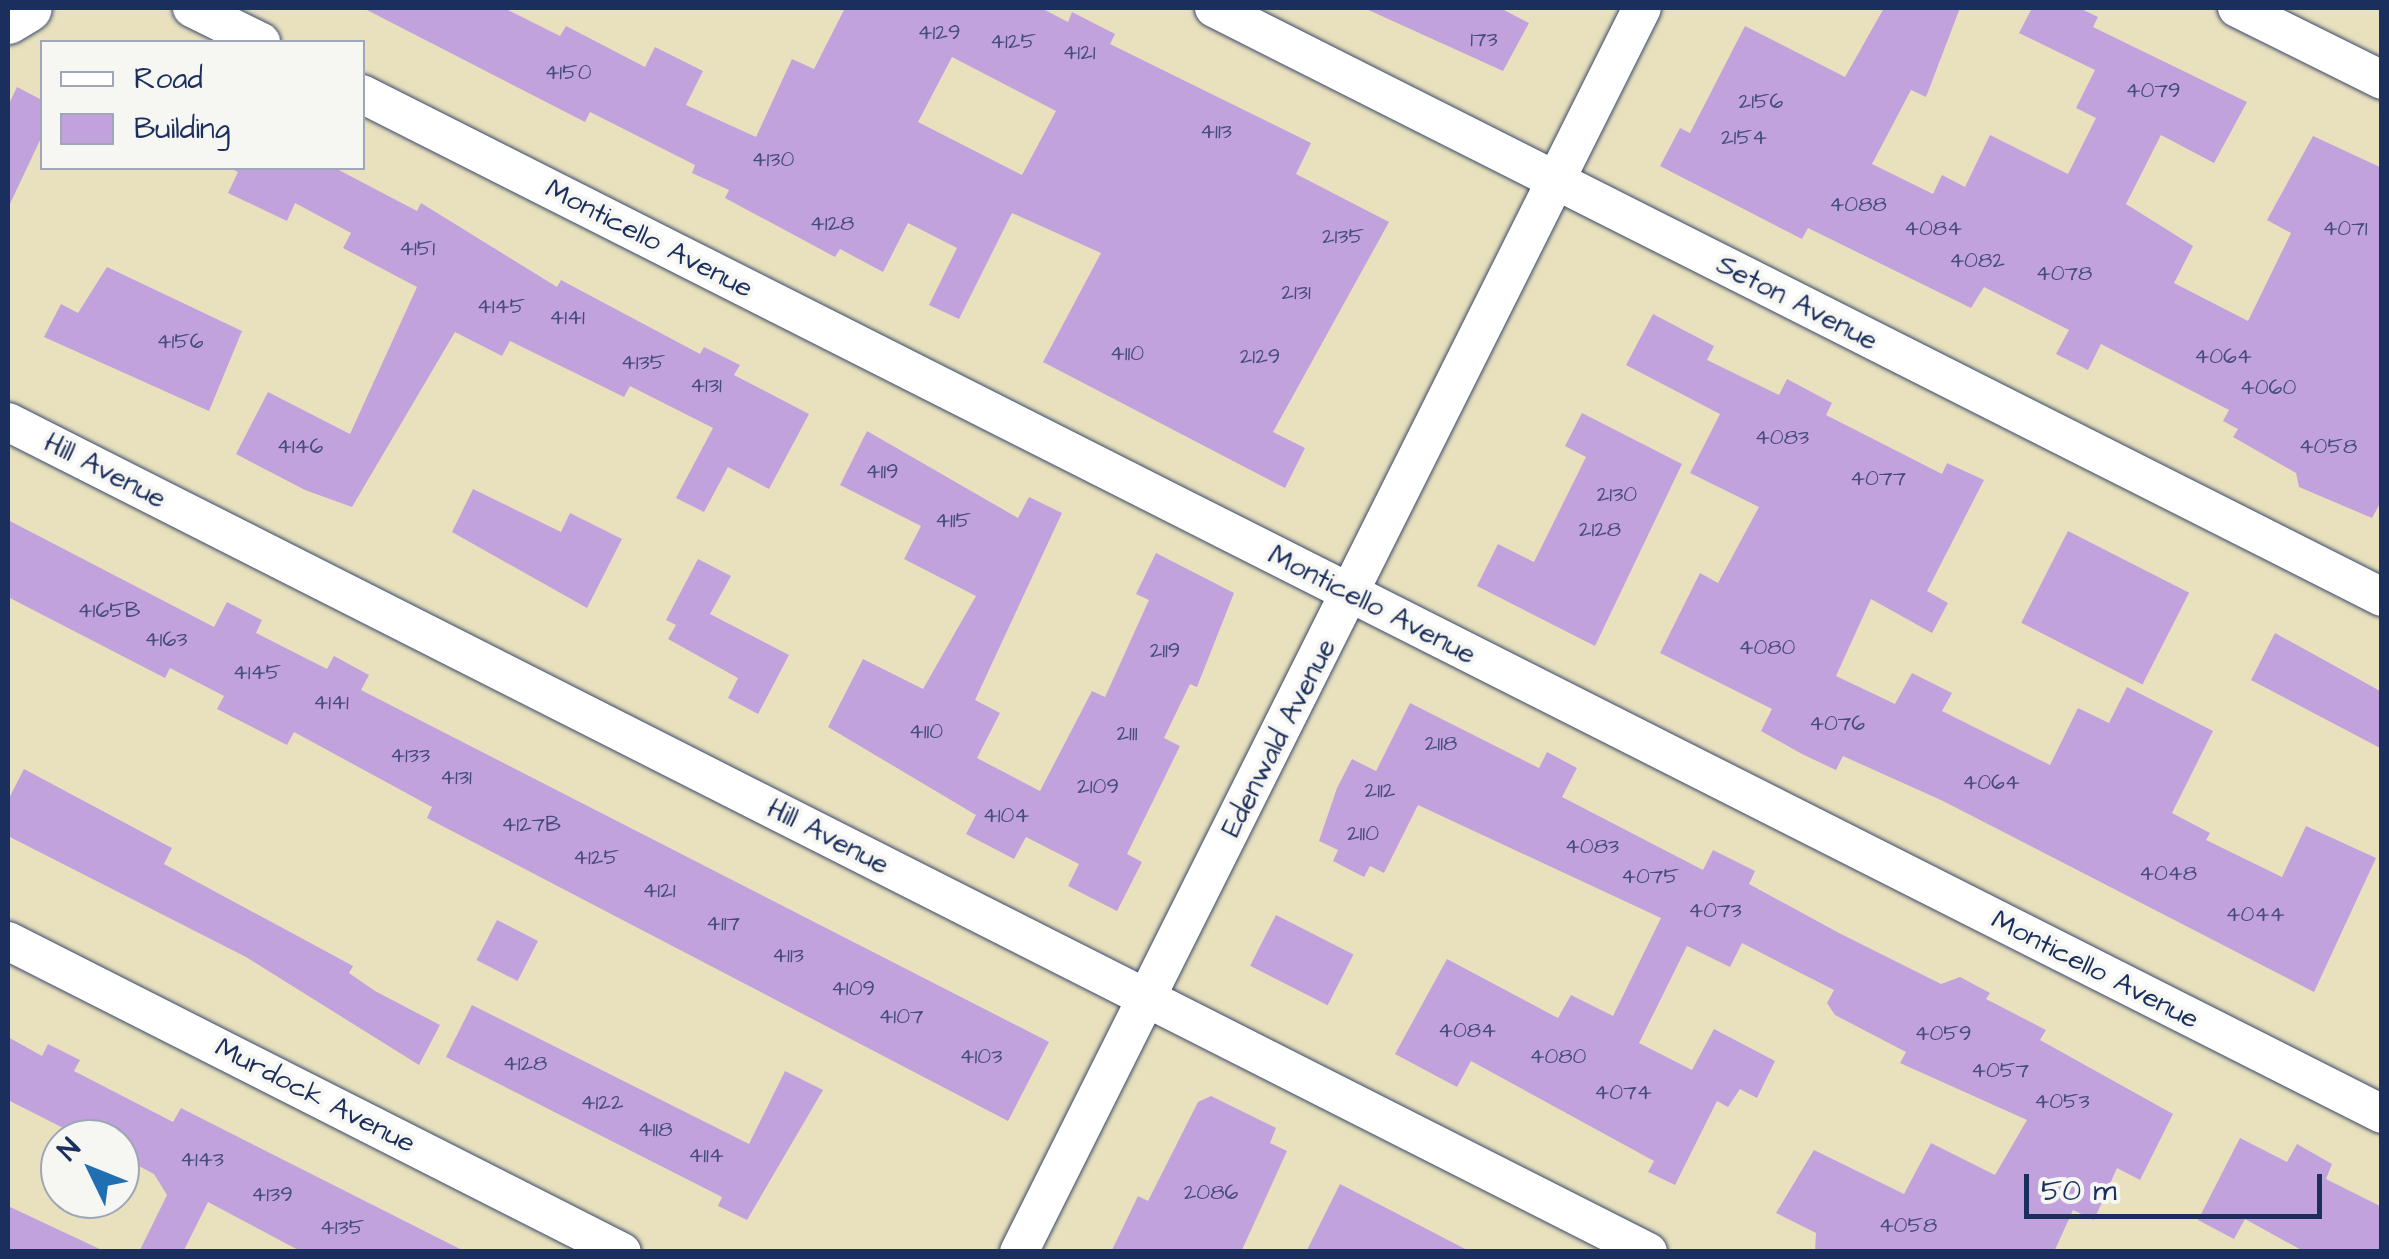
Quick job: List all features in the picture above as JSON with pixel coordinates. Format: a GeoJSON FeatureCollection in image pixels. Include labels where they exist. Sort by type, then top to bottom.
{"type":"FeatureCollection","features":[{"type":"Feature","properties":{"kind":"street"},"geometry":{"type":"LineString","coordinates":[[8,20],[28,8]]}},
{"type":"Feature","properties":{"kind":"street"},"geometry":{"type":"LineString","coordinates":[[192,8],[257,40]]}},
{"type":"Feature","properties":{"kind":"street","name":"Seton Avenue"},"geometry":{"type":"LineString","coordinates":[[1214,8],[2382,597]]}},
{"type":"Feature","properties":{"kind":"street","name":"Edenwald Avenue"},"geometry":{"type":"LineString","coordinates":[[1020,1252],[1352,595],[1642,8]]}},
{"type":"Feature","properties":{"kind":"street"},"geometry":{"type":"LineString","coordinates":[[2237,8],[2382,80]]}},
{"type":"Feature","properties":{"kind":"street","name":"Monticello Avenue"},"geometry":{"type":"LineString","coordinates":[[365,96],[2382,1114]]}},
{"type":"Feature","properties":{"kind":"street","name":"Hill Avenue"},"geometry":{"type":"LineString","coordinates":[[8,422],[1648,1252]]}},
{"type":"Feature","properties":{"kind":"street","name":"Murdock Avenue"},"geometry":{"type":"LineString","coordinates":[[8,941],[622,1252]]}},
{"type":"Feature","properties":{"kind":"building"},"geometry":{"type":"Polygon","coordinates":[[[363,8],[504,8],[560,36],[566,26],[645,67],[655,47],[703,71],[686,105],[756,137],[792,59],[814,69],[845,8],[1041,8],[1068,22],[1072,12],[1115,34],[1110,44],[1311,143],[1296,174],[1389,222],[1273,432],[1305,448],[1285,488],[1043,362],[1101,253],[1012,213],[959,319],[929,305],[957,248],[908,223],[883,272],[840,249],[835,257],[725,198],[729,190],[692,173],[695,165],[590,112],[585,122],[363,8]],[[952,57],[918,122],[1022,175],[1056,111],[952,57]]]}},
{"type":"Feature","properties":{"kind":"building"},"geometry":{"type":"Polygon","coordinates":[[[1364,8],[1500,8],[1529,23],[1503,71],[1364,8]]]}},
{"type":"Feature","properties":{"kind":"building"},"geometry":{"type":"Polygon","coordinates":[[[1884,8],[1960,8],[1926,97],[1911,90],[1872,164],[1933,194],[1942,175],[1965,187],[1990,135],[2068,174],[2096,118],[2076,108],[2095,70],[2019,33],[2032,8],[2079,8],[2098,17],[2093,27],[2247,102],[2214,163],[2161,135],[2126,204],[2193,246],[2174,283],[2248,321],[2291,233],[2267,220],[2313,136],[2382,168],[2382,500],[2372,518],[2299,487],[2296,473],[2233,437],[2238,429],[2223,421],[2229,410],[2101,344],[2088,370],[2056,354],[2069,330],[1984,287],[1971,308],[1808,228],[1802,239],[1660,166],[1680,128],[1690,133],[1745,26],[1845,77],[1884,8]]]}},
{"type":"Feature","properties":{"kind":"building"},"geometry":{"type":"Polygon","coordinates":[[[17,87],[40,99],[40,140],[8,208],[8,106],[17,87]]]}},
{"type":"Feature","properties":{"kind":"building"},"geometry":{"type":"Polygon","coordinates":[[[234,170],[339,170],[417,211],[421,203],[557,287],[561,280],[700,354],[704,347],[740,365],[734,375],[809,414],[769,489],[728,467],[704,512],[676,498],[713,428],[630,386],[624,397],[510,341],[502,356],[455,332],[352,507],[305,490],[236,454],[268,392],[350,434],[417,287],[343,248],[351,233],[295,203],[287,221],[228,193],[238,172],[234,170]]]}},
{"type":"Feature","properties":{"kind":"building"},"geometry":{"type":"Polygon","coordinates":[[[107,267],[242,331],[209,411],[44,337],[61,304],[78,313],[107,267]]]}},
{"type":"Feature","properties":{"kind":"building"},"geometry":{"type":"Polygon","coordinates":[[[1653,314],[1714,346],[1707,360],[1779,395],[1787,379],[1832,403],[1826,415],[1942,474],[1947,463],[1984,480],[1927,591],[1948,603],[1932,633],[1871,599],[1836,676],[1895,704],[1912,673],[1952,693],[1942,711],[2050,765],[2078,708],[2109,723],[2127,687],[2213,731],[2172,813],[2210,833],[2206,840],[2282,877],[2306,826],[2376,858],[2314,992],[1943,801],[1843,756],[1836,770],[1802,754],[1761,731],[1772,709],[1660,653],[1700,573],[1718,583],[1759,507],[1690,473],[1720,414],[1626,365],[1653,314]]]}},
{"type":"Feature","properties":{"kind":"building"},"geometry":{"type":"Polygon","coordinates":[[[1582,413],[1682,464],[1595,646],[1477,586],[1498,544],[1534,562],[1586,457],[1565,446],[1582,413]]]}},
{"type":"Feature","properties":{"kind":"building"},"geometry":{"type":"Polygon","coordinates":[[[867,431],[1018,518],[1029,497],[1062,513],[975,700],[1000,713],[977,758],[1040,791],[1092,691],[1105,697],[1149,600],[1136,594],[1156,553],[1234,593],[1197,687],[1190,684],[1164,738],[1180,746],[1127,854],[1142,862],[1117,911],[1068,886],[1079,864],[1026,837],[1014,859],[966,834],[976,815],[828,727],[863,659],[923,689],[976,596],[904,559],[921,526],[840,485],[867,431]]]}},
{"type":"Feature","properties":{"kind":"building"},"geometry":{"type":"Polygon","coordinates":[[[473,489],[561,532],[570,513],[622,539],[587,608],[452,532],[473,489]]]}},
{"type":"Feature","properties":{"kind":"building"},"geometry":{"type":"Polygon","coordinates":[[[8,520],[214,627],[227,602],[262,620],[256,633],[327,669],[334,656],[369,675],[361,690],[1049,1042],[1008,1121],[427,818],[432,807],[294,732],[287,745],[217,709],[224,696],[170,668],[165,678],[8,597],[8,520]]]}},
{"type":"Feature","properties":{"kind":"building"},"geometry":{"type":"Polygon","coordinates":[[[2068,531],[2189,593],[2142,685],[2021,623],[2068,531]]]}},
{"type":"Feature","properties":{"kind":"building"},"geometry":{"type":"Polygon","coordinates":[[[698,559],[731,576],[710,614],[789,655],[758,714],[728,698],[738,678],[668,639],[676,625],[666,620],[698,559]]]}},
{"type":"Feature","properties":{"kind":"building"},"geometry":{"type":"Polygon","coordinates":[[[2275,633],[2382,692],[2382,749],[2251,680],[2275,633]]]}},
{"type":"Feature","properties":{"kind":"building"},"geometry":{"type":"Polygon","coordinates":[[[1410,703],[1539,768],[1547,752],[1577,768],[1562,797],[1703,870],[1713,850],[1755,871],[1749,884],[1839,933],[1941,984],[1960,977],[1990,993],[1986,999],[2046,1030],[2040,1040],[2173,1114],[2140,1180],[2117,1168],[2094,1220],[2073,1210],[2054,1252],[1815,1252],[1816,1233],[1776,1213],[1814,1150],[1904,1194],[1931,1143],[1995,1175],[2027,1120],[1900,1063],[1906,1052],[1835,1015],[1827,1003],[1834,990],[1742,943],[1730,967],[1687,946],[1639,1043],[1692,1070],[1714,1029],[1775,1061],[1757,1098],[1740,1089],[1728,1107],[1717,1101],[1675,1185],[1648,1172],[1654,1161],[1471,1061],[1457,1087],[1395,1054],[1447,959],[1558,1018],[1571,995],[1613,1016],[1661,918],[1418,805],[1384,873],[1370,866],[1364,877],[1333,861],[1338,850],[1319,841],[1337,788],[1352,759],[1376,771],[1410,703]]]}},
{"type":"Feature","properties":{"kind":"building"},"geometry":{"type":"Polygon","coordinates":[[[24,769],[172,848],[164,864],[353,966],[349,973],[375,991],[440,1025],[419,1065],[246,957],[8,836],[8,800],[24,769]]]}},
{"type":"Feature","properties":{"kind":"building"},"geometry":{"type":"Polygon","coordinates":[[[1276,915],[1354,954],[1328,1005],[1250,966],[1276,915]]]}},
{"type":"Feature","properties":{"kind":"building"},"geometry":{"type":"Polygon","coordinates":[[[497,920],[538,941],[518,981],[477,960],[497,920]]]}},
{"type":"Feature","properties":{"kind":"building"},"geometry":{"type":"Polygon","coordinates":[[[472,1005],[749,1144],[785,1071],[823,1090],[747,1220],[718,1206],[722,1197],[446,1057],[472,1005]]]}},
{"type":"Feature","properties":{"kind":"building"},"geometry":{"type":"Polygon","coordinates":[[[8,1037],[42,1056],[48,1044],[80,1060],[74,1071],[173,1122],[181,1108],[466,1252],[302,1252],[208,1202],[183,1252],[139,1252],[167,1195],[154,1174],[140,1167],[140,1119],[46,1119],[8,1100],[8,1037]]]}},
{"type":"Feature","properties":{"kind":"building"},"geometry":{"type":"Polygon","coordinates":[[[1211,1096],[1276,1128],[1270,1143],[1287,1151],[1241,1252],[1111,1252],[1138,1196],[1148,1201],[1198,1102],[1211,1096]]]}},
{"type":"Feature","properties":{"kind":"building"},"geometry":{"type":"Polygon","coordinates":[[[2240,1138],[2287,1162],[2297,1144],[2332,1164],[2326,1179],[2382,1207],[2382,1252],[2305,1252],[2245,1219],[2234,1239],[2198,1220],[2240,1138]]]}},
{"type":"Feature","properties":{"kind":"building"},"geometry":{"type":"Polygon","coordinates":[[[1340,1184],[1369,1199],[1471,1252],[1306,1252],[1340,1184]]]}},
{"type":"Feature","properties":{"kind":"building"},"geometry":{"type":"Polygon","coordinates":[[[8,1206],[106,1252],[8,1252],[8,1206]]]}}]}
